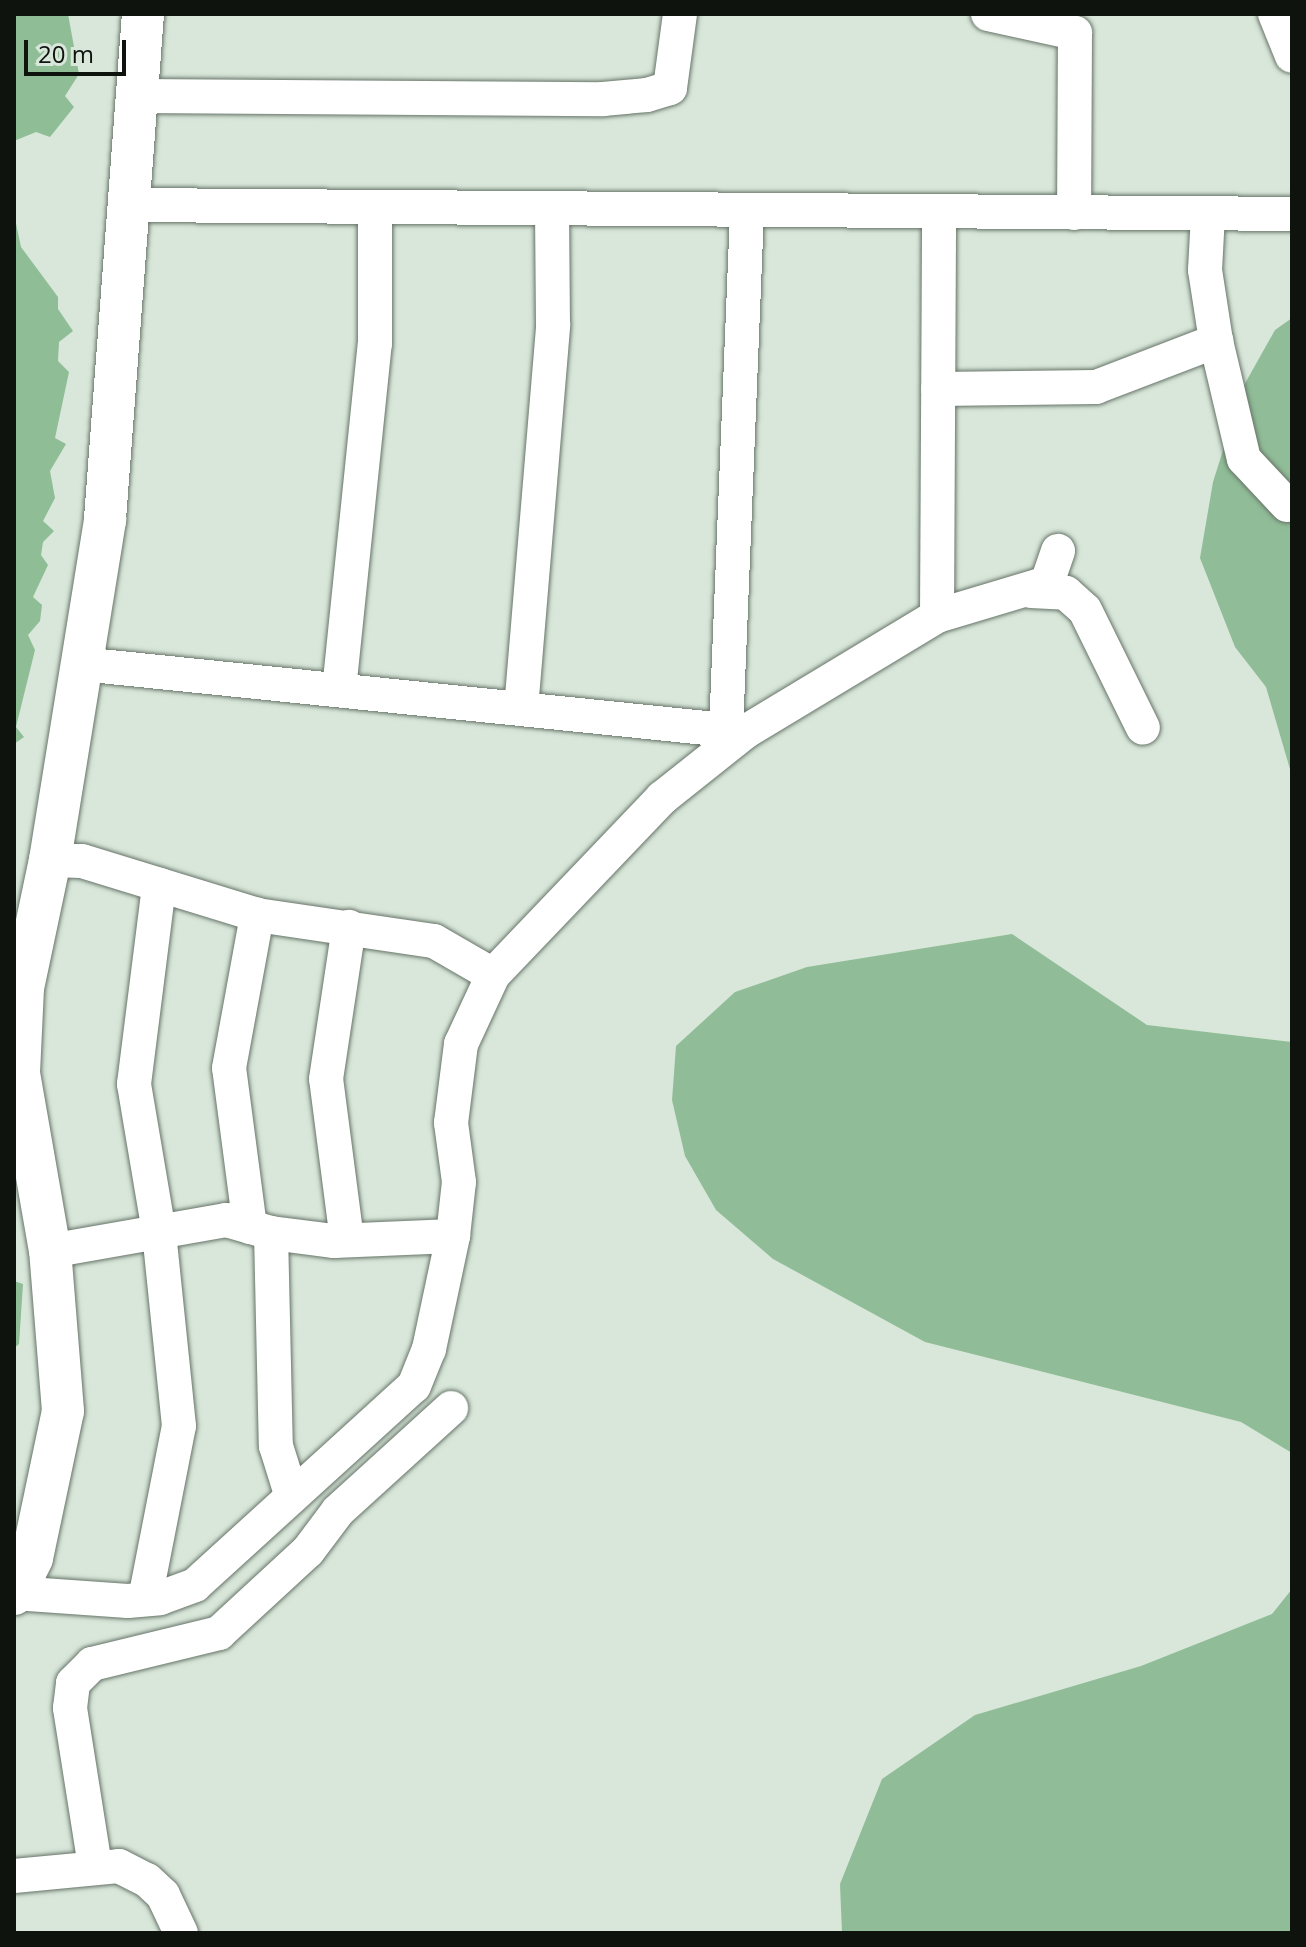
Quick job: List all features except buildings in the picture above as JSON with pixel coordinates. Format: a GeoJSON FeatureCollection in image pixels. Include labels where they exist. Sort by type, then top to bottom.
{"type":"FeatureCollection","features":[{"type":"Feature","properties":{"kind":"street"},"geometry":{"type":"LineString","coordinates":[[143,14],[105,519],[50,860],[23,988],[19,1073],[50,1251],[63,1411],[32,1558],[14,1593],[145,1599],[195,1585],[414,1386],[429,1349],[453,1236],[459,1182],[451,1123],[461,1044],[493,975],[662,798],[736,731],[937,616],[1031,591],[1047,583],[1058,551]]}},
{"type":"Feature","properties":{"kind":"street"},"geometry":{"type":"LineString","coordinates":[[138,96],[603,99],[647,95],[670,88],[680,14]]}},
{"type":"Feature","properties":{"kind":"street"},"geometry":{"type":"LineString","coordinates":[[988,14],[1077,24],[1074,213]]}},
{"type":"Feature","properties":{"kind":"street"},"geometry":{"type":"LineString","coordinates":[[1275,14],[1292,56]]}},
{"type":"Feature","properties":{"kind":"street"},"geometry":{"type":"LineString","coordinates":[[130,205],[939,215],[1292,214]]}},
{"type":"Feature","properties":{"kind":"street"},"geometry":{"type":"LineString","coordinates":[[339,690],[375,344],[375,208]]}},
{"type":"Feature","properties":{"kind":"street"},"geometry":{"type":"LineString","coordinates":[[521,709],[553,324],[552,210]]}},
{"type":"Feature","properties":{"kind":"street"},"geometry":{"type":"LineString","coordinates":[[736,731],[747,213]]}},
{"type":"Feature","properties":{"kind":"street"},"geometry":{"type":"LineString","coordinates":[[1208,214],[1205,270],[1216,341],[1244,459],[1287,505]]}},
{"type":"Feature","properties":{"kind":"street"},"geometry":{"type":"LineString","coordinates":[[937,616],[939,215]]}},
{"type":"Feature","properties":{"kind":"street"},"geometry":{"type":"LineString","coordinates":[[938,389],[1096,387],[1216,341]]}},
{"type":"Feature","properties":{"kind":"street"},"geometry":{"type":"LineString","coordinates":[[1031,591],[1066,593],[1085,610],[1143,728]]}},
{"type":"Feature","properties":{"kind":"street"},"geometry":{"type":"LineString","coordinates":[[81,664],[736,731]]}},
{"type":"Feature","properties":{"kind":"street"},"geometry":{"type":"LineString","coordinates":[[50,860],[82,861],[257,915],[434,941],[493,975]]}},
{"type":"Feature","properties":{"kind":"street"},"geometry":{"type":"LineString","coordinates":[[145,1599],[179,1426],[159,1232],[134,1084],[159,885]]}},
{"type":"Feature","properties":{"kind":"street"},"geometry":{"type":"LineString","coordinates":[[257,915],[229,1068],[260,1230],[276,1446],[292,1497]]}},
{"type":"Feature","properties":{"kind":"street"},"geometry":{"type":"LineString","coordinates":[[347,1240],[326,1079],[349,927]]}},
{"type":"Feature","properties":{"kind":"street"},"geometry":{"type":"LineString","coordinates":[[50,1251],[226,1220],[260,1230],[347,1240],[453,1236]]}},
{"type":"Feature","properties":{"kind":"street"},"geometry":{"type":"LineString","coordinates":[[95,1866],[70,1708],[73,1683],[92,1664],[219,1633],[308,1551],[338,1511],[451,1408]]}},
{"type":"Feature","properties":{"kind":"street"},"geometry":{"type":"LineString","coordinates":[[14,1876],[119,1866],[147,1880],[163,1895],[181,1933]]}},
{"type":"Feature","properties":{"kind":"shaded area"},"geometry":{"type":"Polygon","coordinates":[[[14,14],[68,14],[79,74],[65,96],[74,107],[50,137],[36,132],[14,141],[14,14]]]}},
{"type":"Feature","properties":{"kind":"shaded area"},"geometry":{"type":"Polygon","coordinates":[[[14,214],[21,247],[58,297],[58,309],[73,331],[59,342],[58,361],[69,372],[55,438],[66,444],[50,471],[55,498],[43,521],[54,531],[43,542],[41,555],[48,565],[33,597],[42,605],[40,621],[28,635],[35,650],[16,727],[24,737],[14,744],[14,214]]]}},
{"type":"Feature","properties":{"kind":"shaded area"},"geometry":{"type":"Polygon","coordinates":[[[1292,318],[1292,776],[1266,687],[1235,647],[1200,558],[1213,482],[1243,387],[1275,330],[1292,318]]]}},
{"type":"Feature","properties":{"kind":"shaded area"},"geometry":{"type":"Polygon","coordinates":[[[1012,934],[1147,1025],[1292,1042],[1292,1453],[1241,1422],[925,1342],[773,1259],[716,1210],[685,1156],[672,1100],[676,1046],[735,992],[807,967],[1012,934]]]}},
{"type":"Feature","properties":{"kind":"shaded area"},"geometry":{"type":"Polygon","coordinates":[[[14,1281],[23,1284],[19,1344],[14,1348],[14,1281]]]}},
{"type":"Feature","properties":{"kind":"shaded area"},"geometry":{"type":"Polygon","coordinates":[[[1292,1589],[1292,1933],[842,1933],[840,1884],[882,1779],[975,1715],[1141,1666],[1272,1614],[1292,1589]]]}}]}
